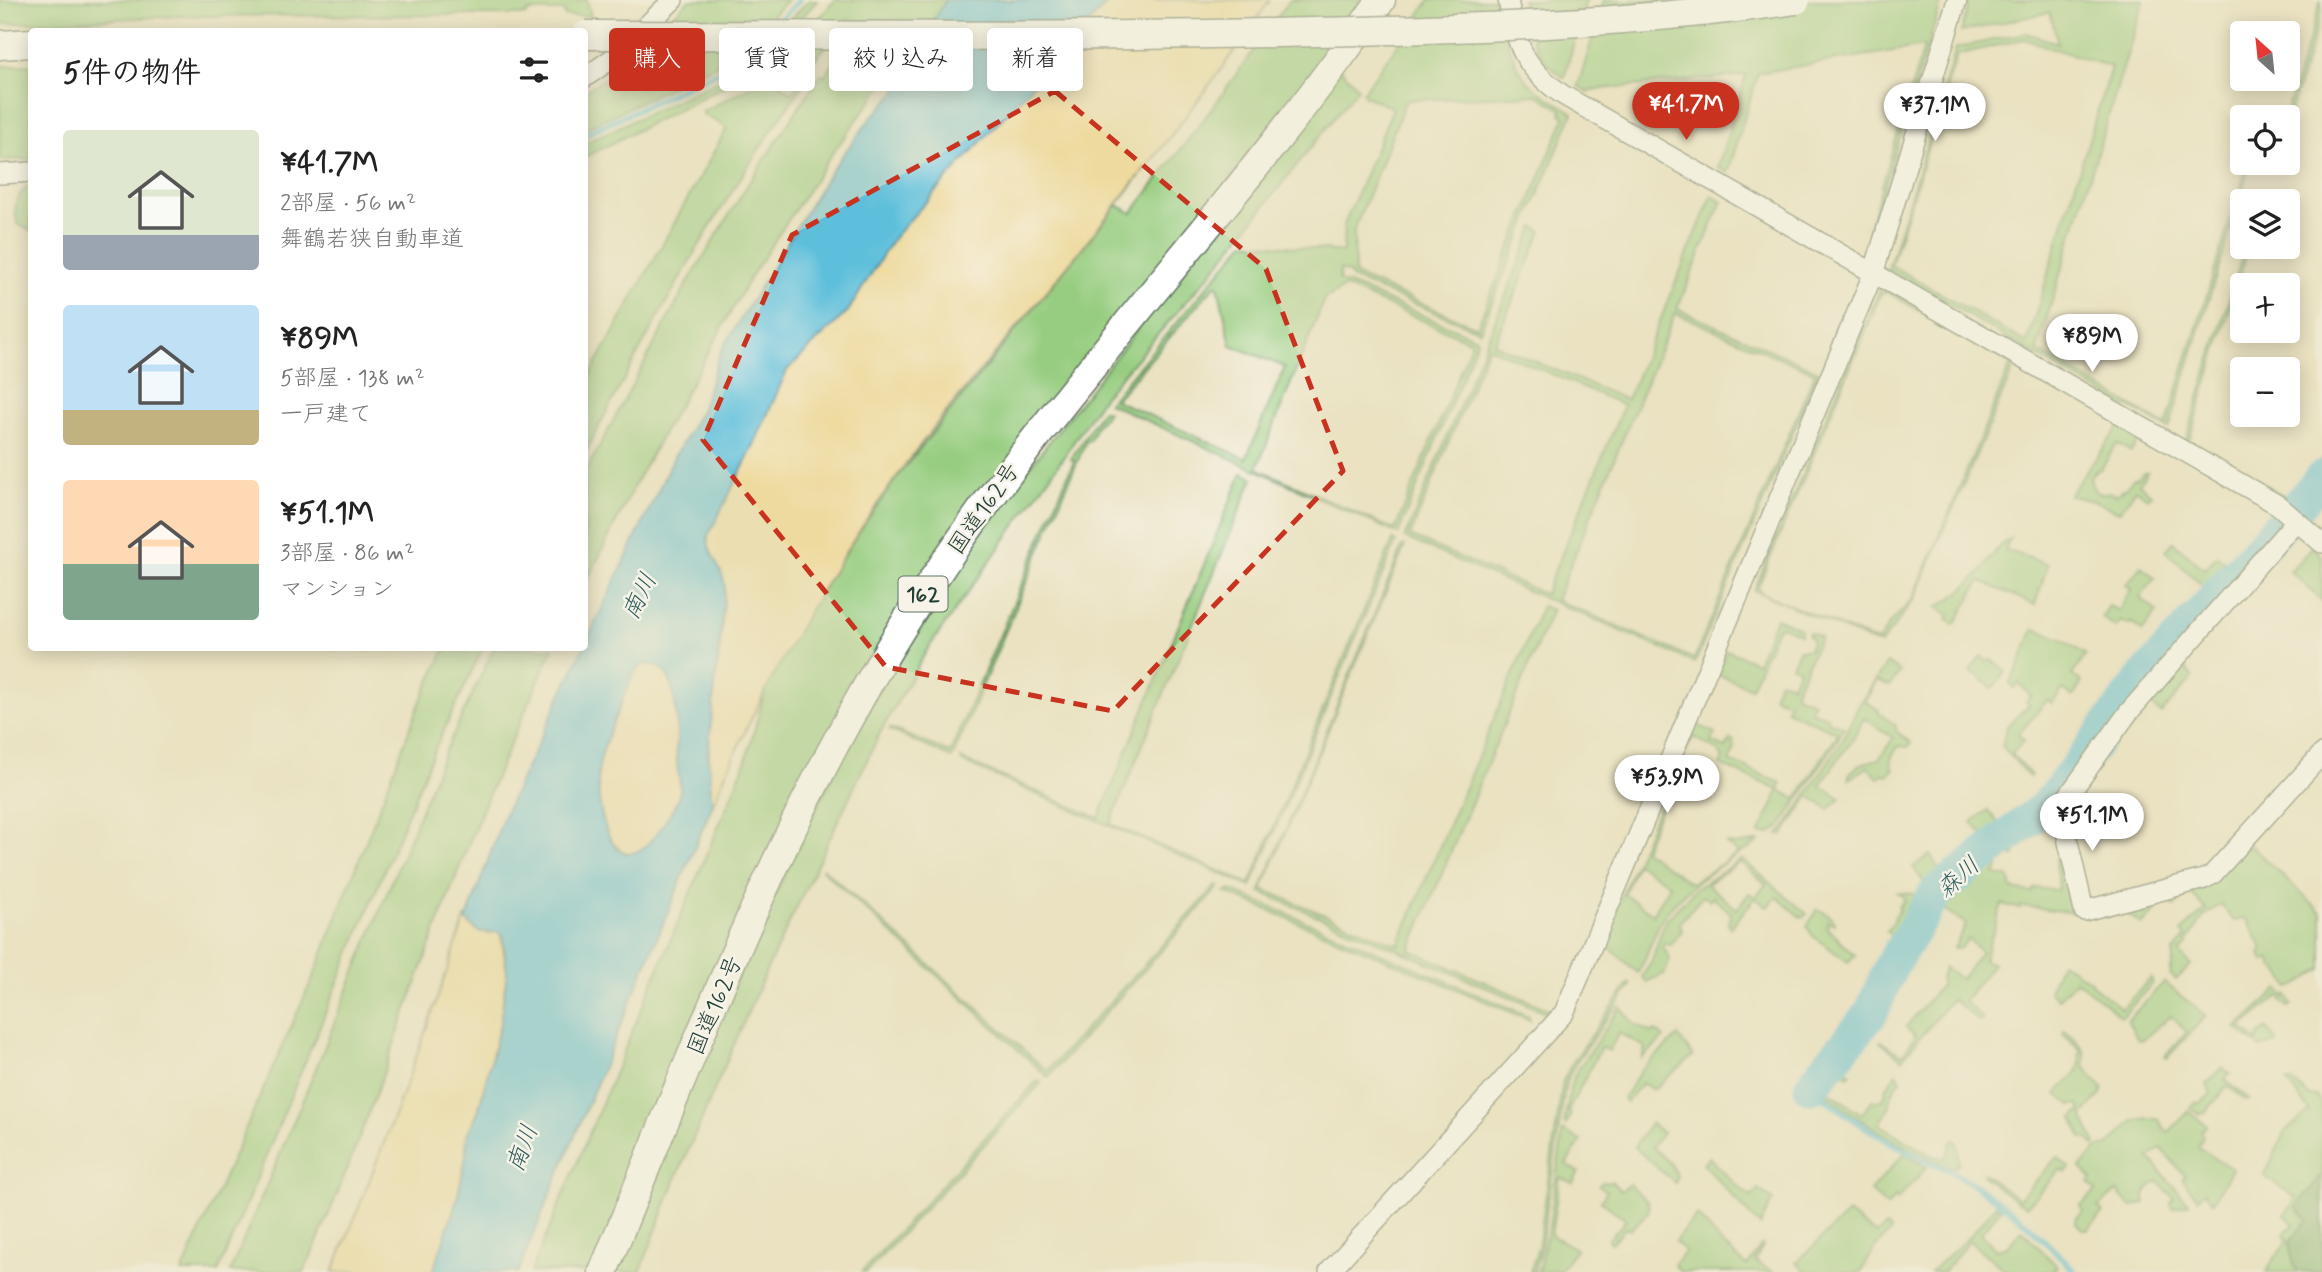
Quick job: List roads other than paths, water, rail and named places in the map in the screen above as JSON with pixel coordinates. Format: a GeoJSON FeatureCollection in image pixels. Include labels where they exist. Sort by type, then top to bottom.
{"type":"FeatureCollection","features":[{"type":"Feature","properties":{"kind":"highway"},"geometry":{"type":"LineString","coordinates":[[588,35],[1177,35],[1451,29],[1631,19],[1796,0]]}},
{"type":"Feature","properties":{"kind":"highway","name":"国道162号"},"geometry":{"type":"LineString","coordinates":[[603,1272],[778,858],[835,741],[884,655],[954,547],[1016,460],[1079,380],[1186,254],[1382,4]]}},
{"type":"Feature","properties":{"kind":"highway"},"geometry":{"type":"LineString","coordinates":[[0,45],[28,43]]}},
{"type":"Feature","properties":{"kind":"street"},"geometry":{"type":"LineString","coordinates":[[588,75],[613,58],[673,0]]}},
{"type":"Feature","properties":{"kind":"street"},"geometry":{"type":"LineString","coordinates":[[1508,0],[1520,47],[1528,63],[1546,83],[1873,274],[2035,364],[2292,517],[2322,543]]}},
{"type":"Feature","properties":{"kind":"street"},"geometry":{"type":"LineString","coordinates":[[1329,1272],[1564,1013],[1873,274],[1957,0]]}},
{"type":"Feature","properties":{"kind":"street"},"geometry":{"type":"LineString","coordinates":[[0,174],[28,172]]}},
{"type":"Feature","properties":{"kind":"street"},"geometry":{"type":"LineString","coordinates":[[2292,517],[2212,606],[2128,713],[2058,810],[2084,911],[2204,880],[2322,754]]}},
{"type":"Feature","properties":{"kind":"water","name":"南川"},"geometry":{"type":"Polygon","coordinates":[[[946,0],[1110,0],[1083,30],[987,28],[987,91],[1027,91],[894,237],[848,311],[787,370],[751,451],[708,536],[725,587],[708,754],[712,806],[518,1272],[433,1272],[457,1200],[466,1156],[467,1135],[478,1112],[500,1024],[507,972],[503,936],[500,932],[479,932],[466,921],[505,813],[582,651],[588,651],[588,638],[674,457],[701,411],[720,353],[830,172],[871,118],[897,91],[973,91],[973,28],[929,28],[946,0]],[[650,664],[641,666],[634,673],[599,764],[598,791],[605,826],[611,841],[620,851],[631,853],[644,847],[669,816],[680,791],[677,718],[668,675],[658,666],[650,664]]]}},
{"type":"Feature","properties":{"kind":"waterway"},"geometry":{"type":"LineString","coordinates":[[775,25],[799,0]]}},
{"type":"Feature","properties":{"kind":"waterway"},"geometry":{"type":"LineString","coordinates":[[588,133],[719,71]]}},
{"type":"Feature","properties":{"kind":"waterway","name":"森川"},"geometry":{"type":"LineString","coordinates":[[1811,1087],[1871,1013],[1891,966],[1936,893],[2044,808],[2142,680],[2322,478]]}},
{"type":"Feature","properties":{"kind":"waterway","name":"森川"},"geometry":{"type":"LineString","coordinates":[[1811,1087],[1877,1135],[1972,1183],[2004,1205],[2075,1272]]}}]}
